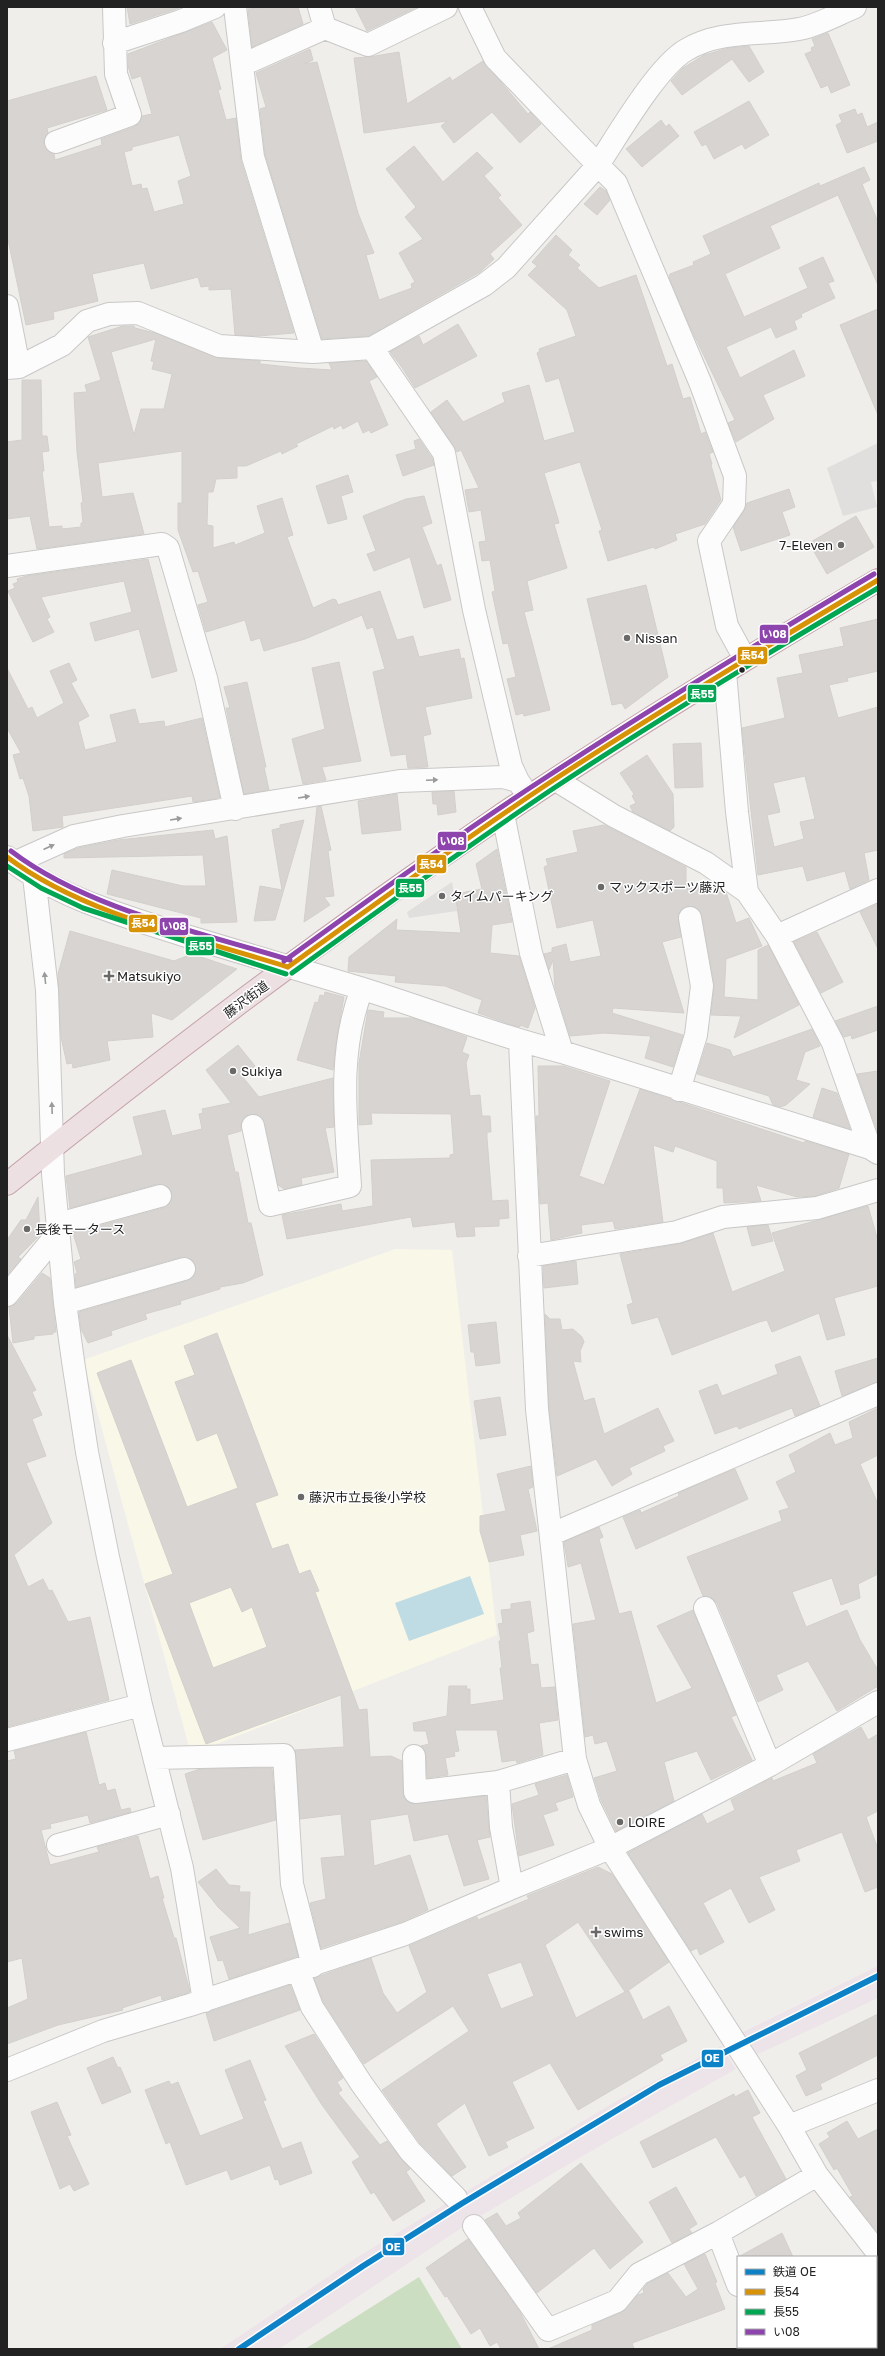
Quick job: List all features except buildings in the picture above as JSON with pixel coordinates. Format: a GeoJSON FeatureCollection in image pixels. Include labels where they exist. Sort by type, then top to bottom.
{"type":"FeatureCollection","features":[{"type":"Feature","properties":{"kind":"highway","name":"藤沢街道"},"geometry":{"type":"LineString","coordinates":[[7,1184],[288,967],[503,814],[523,789],[556,780],[745,659],[878,580]]}},
{"type":"Feature","properties":{"kind":"street"},"geometry":{"type":"LineString","coordinates":[[56,142],[130,115],[116,74],[114,7]]}},
{"type":"Feature","properties":{"kind":"street"},"geometry":{"type":"LineString","coordinates":[[114,43],[181,21],[215,7]]}},
{"type":"Feature","properties":{"kind":"street"},"geometry":{"type":"LineString","coordinates":[[235,7],[254,157],[313,352]]}},
{"type":"Feature","properties":{"kind":"street"},"geometry":{"type":"LineString","coordinates":[[319,7],[325,28]]}},
{"type":"Feature","properties":{"kind":"street"},"geometry":{"type":"LineString","coordinates":[[242,65],[325,28],[368,45],[446,7]]}},
{"type":"Feature","properties":{"kind":"street"},"geometry":{"type":"LineString","coordinates":[[470,7],[495,58],[616,183],[700,382],[735,476],[734,504],[709,542],[727,626],[745,659]]}},
{"type":"Feature","properties":{"kind":"street"},"geometry":{"type":"LineString","coordinates":[[7,306],[13,368],[62,344],[87,321],[109,314],[138,313],[219,346],[313,352],[372,348],[484,286],[506,268],[598,165],[664,68],[685,50],[702,42],[744,33],[800,29],[855,7]]}},
{"type":"Feature","properties":{"kind":"street"},"geometry":{"type":"LineString","coordinates":[[372,348],[444,453],[474,610],[511,766],[523,789]]}},
{"type":"Feature","properties":{"kind":"street"},"geometry":{"type":"LineString","coordinates":[[7,566],[162,544],[168,548],[206,678],[235,809]]}},
{"type":"Feature","properties":{"kind":"street"},"geometry":{"type":"LineString","coordinates":[[725,672],[737,812],[747,892]]}},
{"type":"Feature","properties":{"kind":"street"},"geometry":{"type":"LineString","coordinates":[[10,860],[74,836],[123,826],[400,781],[503,777],[523,789]]}},
{"type":"Feature","properties":{"kind":"street"},"geometry":{"type":"LineString","coordinates":[[556,780],[614,816],[706,863],[747,892],[777,936],[833,1043],[874,1151]]}},
{"type":"Feature","properties":{"kind":"street"},"geometry":{"type":"LineString","coordinates":[[503,814],[531,953],[562,1052]]}},
{"type":"Feature","properties":{"kind":"street"},"geometry":{"type":"LineString","coordinates":[[10,860],[34,876],[82,901],[142,922],[362,989],[520,1042],[562,1052],[874,1151]]}},
{"type":"Feature","properties":{"kind":"street"},"geometry":{"type":"LineString","coordinates":[[34,876],[46,990],[53,1174],[65,1303],[87,1452],[141,1705],[182,1868],[204,2001]]}},
{"type":"Feature","properties":{"kind":"street"},"geometry":{"type":"LineString","coordinates":[[777,936],[878,890]]}},
{"type":"Feature","properties":{"kind":"street"},"geometry":{"type":"LineString","coordinates":[[679,1090],[696,1035],[702,986],[690,918]]}},
{"type":"Feature","properties":{"kind":"street"},"geometry":{"type":"LineString","coordinates":[[253,1126],[270,1205],[350,1186],[344,1078],[352,1014],[362,989]]}},
{"type":"Feature","properties":{"kind":"street"},"geometry":{"type":"LineString","coordinates":[[520,1042],[537,1409],[552,1534],[575,1759],[589,1806],[610,1848],[789,2126],[817,2175],[878,2253]]}},
{"type":"Feature","properties":{"kind":"street"},"geometry":{"type":"LineString","coordinates":[[529,1256],[677,1232],[723,1216],[817,1208],[878,1190]]}},
{"type":"Feature","properties":{"kind":"street"},"geometry":{"type":"LineString","coordinates":[[7,1295],[58,1228],[160,1196]]}},
{"type":"Feature","properties":{"kind":"street"},"geometry":{"type":"LineString","coordinates":[[65,1303],[184,1269]]}},
{"type":"Feature","properties":{"kind":"street"},"geometry":{"type":"LineString","coordinates":[[552,1534],[878,1394]]}},
{"type":"Feature","properties":{"kind":"street"},"geometry":{"type":"LineString","coordinates":[[705,1608],[770,1765]]}},
{"type":"Feature","properties":{"kind":"street"},"geometry":{"type":"LineString","coordinates":[[7,2070],[103,2031],[204,2001],[405,1934],[610,1848],[770,1765],[878,1702]]}},
{"type":"Feature","properties":{"kind":"street"},"geometry":{"type":"LineString","coordinates":[[7,1740],[141,1705]]}},
{"type":"Feature","properties":{"kind":"street"},"geometry":{"type":"LineString","coordinates":[[155,1758],[284,1755],[292,1884],[312,2007],[362,2083],[410,2151],[456,2198]]}},
{"type":"Feature","properties":{"kind":"street"},"geometry":{"type":"LineString","coordinates":[[414,1756],[415,1792],[498,1782],[575,1759]]}},
{"type":"Feature","properties":{"kind":"street"},"geometry":{"type":"LineString","coordinates":[[498,1782],[501,1827],[512,1888]]}},
{"type":"Feature","properties":{"kind":"street"},"geometry":{"type":"LineString","coordinates":[[58,1845],[169,1814]]}},
{"type":"Feature","properties":{"kind":"street"},"geometry":{"type":"LineString","coordinates":[[789,2126],[878,2090]]}},
{"type":"Feature","properties":{"kind":"street"},"geometry":{"type":"LineString","coordinates":[[474,2226],[548,2330],[617,2301],[639,2274],[718,2233],[817,2175]]}},
{"type":"Feature","properties":{"kind":"street"},"geometry":{"type":"LineString","coordinates":[[718,2233],[737,2282]]}},
{"type":"Feature","properties":{"kind":"shaded area"},"geometry":{"type":"Polygon","coordinates":[[[878,443],[878,481],[871,482],[877,507],[843,516],[827,468],[878,443]]]}},
{"type":"Feature","properties":{"kind":"shaded area","name":"タイムパーキング"},"geometry":{"type":"Polygon","coordinates":[[[452,882],[457,911],[409,918],[407,912],[452,882]]]}},
{"type":"Feature","properties":{"kind":"shaded area","name":"藤沢市立長後小学校"},"geometry":{"type":"Polygon","coordinates":[[[395,1249],[452,1250],[497,1635],[191,1754],[83,1360],[395,1249]]]}},
{"type":"Feature","properties":{"kind":"shaded area"},"geometry":{"type":"Polygon","coordinates":[[[878,1966],[878,1998],[756,2055],[741,2033],[878,1966]]]}},
{"type":"Feature","properties":{"kind":"shaded area"},"geometry":{"type":"Polygon","coordinates":[[[721,2046],[736,2069],[475,2219],[279,2349],[220,2349],[359,2256],[613,2103],[721,2046]]]}},
{"type":"Feature","properties":{"kind":"green space"},"geometry":{"type":"Polygon","coordinates":[[[419,2277],[462,2349],[305,2349],[419,2277]]]}},
{"type":"Feature","properties":{"kind":"water"},"geometry":{"type":"Polygon","coordinates":[[[470,1576],[484,1614],[409,1641],[395,1603],[470,1576]]]}},
{"type":"Feature","properties":{"kind":"rail line","name":"OE"},"geometry":{"type":"LineString","coordinates":[[239,2349],[363,2266],[461,2204],[659,2085],[878,1976]]}},
{"type":"Feature","properties":{"kind":"transit line","name":"い08"},"geometry":{"type":"LineString","coordinates":[[284,961],[446,845],[545,778],[708,674],[874,574]]}},
{"type":"Feature","properties":{"kind":"transit line","name":"長54"},"geometry":{"type":"LineString","coordinates":[[288,967],[450,851],[549,783],[671,705],[878,580]]}},
{"type":"Feature","properties":{"kind":"transit line","name":"長55"},"geometry":{"type":"LineString","coordinates":[[292,973],[453,857],[551,790],[713,687],[878,588]]}},
{"type":"Feature","properties":{"kind":"transit line","name":"い08"},"geometry":{"type":"LineString","coordinates":[[11,851],[41,871],[74,889],[109,904],[145,917],[290,960]]}},
{"type":"Feature","properties":{"kind":"transit line","name":"長54"},"geometry":{"type":"LineString","coordinates":[[7,857],[37,877],[70,895],[105,910],[179,935],[288,967]]}},
{"type":"Feature","properties":{"kind":"transit line","name":"長55"},"geometry":{"type":"LineString","coordinates":[[7,866],[41,888],[83,908],[286,974]]}},
{"type":"Feature","properties":{"kind":"place","name":"7-Eleven"},"geometry":{"type":"Point","coordinates":[841,545]}},
{"type":"Feature","properties":{"kind":"place","name":"Nissan"},"geometry":{"type":"Point","coordinates":[627,638]}},
{"type":"Feature","properties":{"kind":"place","name":"マックスポーツ藤沢"},"geometry":{"type":"Point","coordinates":[601,887]}},
{"type":"Feature","properties":{"kind":"place","name":"タイムパーキング"},"geometry":{"type":"Point","coordinates":[442,896]}},
{"type":"Feature","properties":{"kind":"place","name":"Matsukiyo"},"geometry":{"type":"Point","coordinates":[109,976]}},
{"type":"Feature","properties":{"kind":"place","name":"Sukiya"},"geometry":{"type":"Point","coordinates":[233,1071]}},
{"type":"Feature","properties":{"kind":"place","name":"長後モータース"},"geometry":{"type":"Point","coordinates":[27,1229]}},
{"type":"Feature","properties":{"kind":"place","name":"藤沢市立長後小学校"},"geometry":{"type":"Point","coordinates":[301,1497]}},
{"type":"Feature","properties":{"kind":"place","name":"LOIRE"},"geometry":{"type":"Point","coordinates":[620,1822]}},
{"type":"Feature","properties":{"kind":"place","name":"swims"},"geometry":{"type":"Point","coordinates":[596,1932]}}]}
